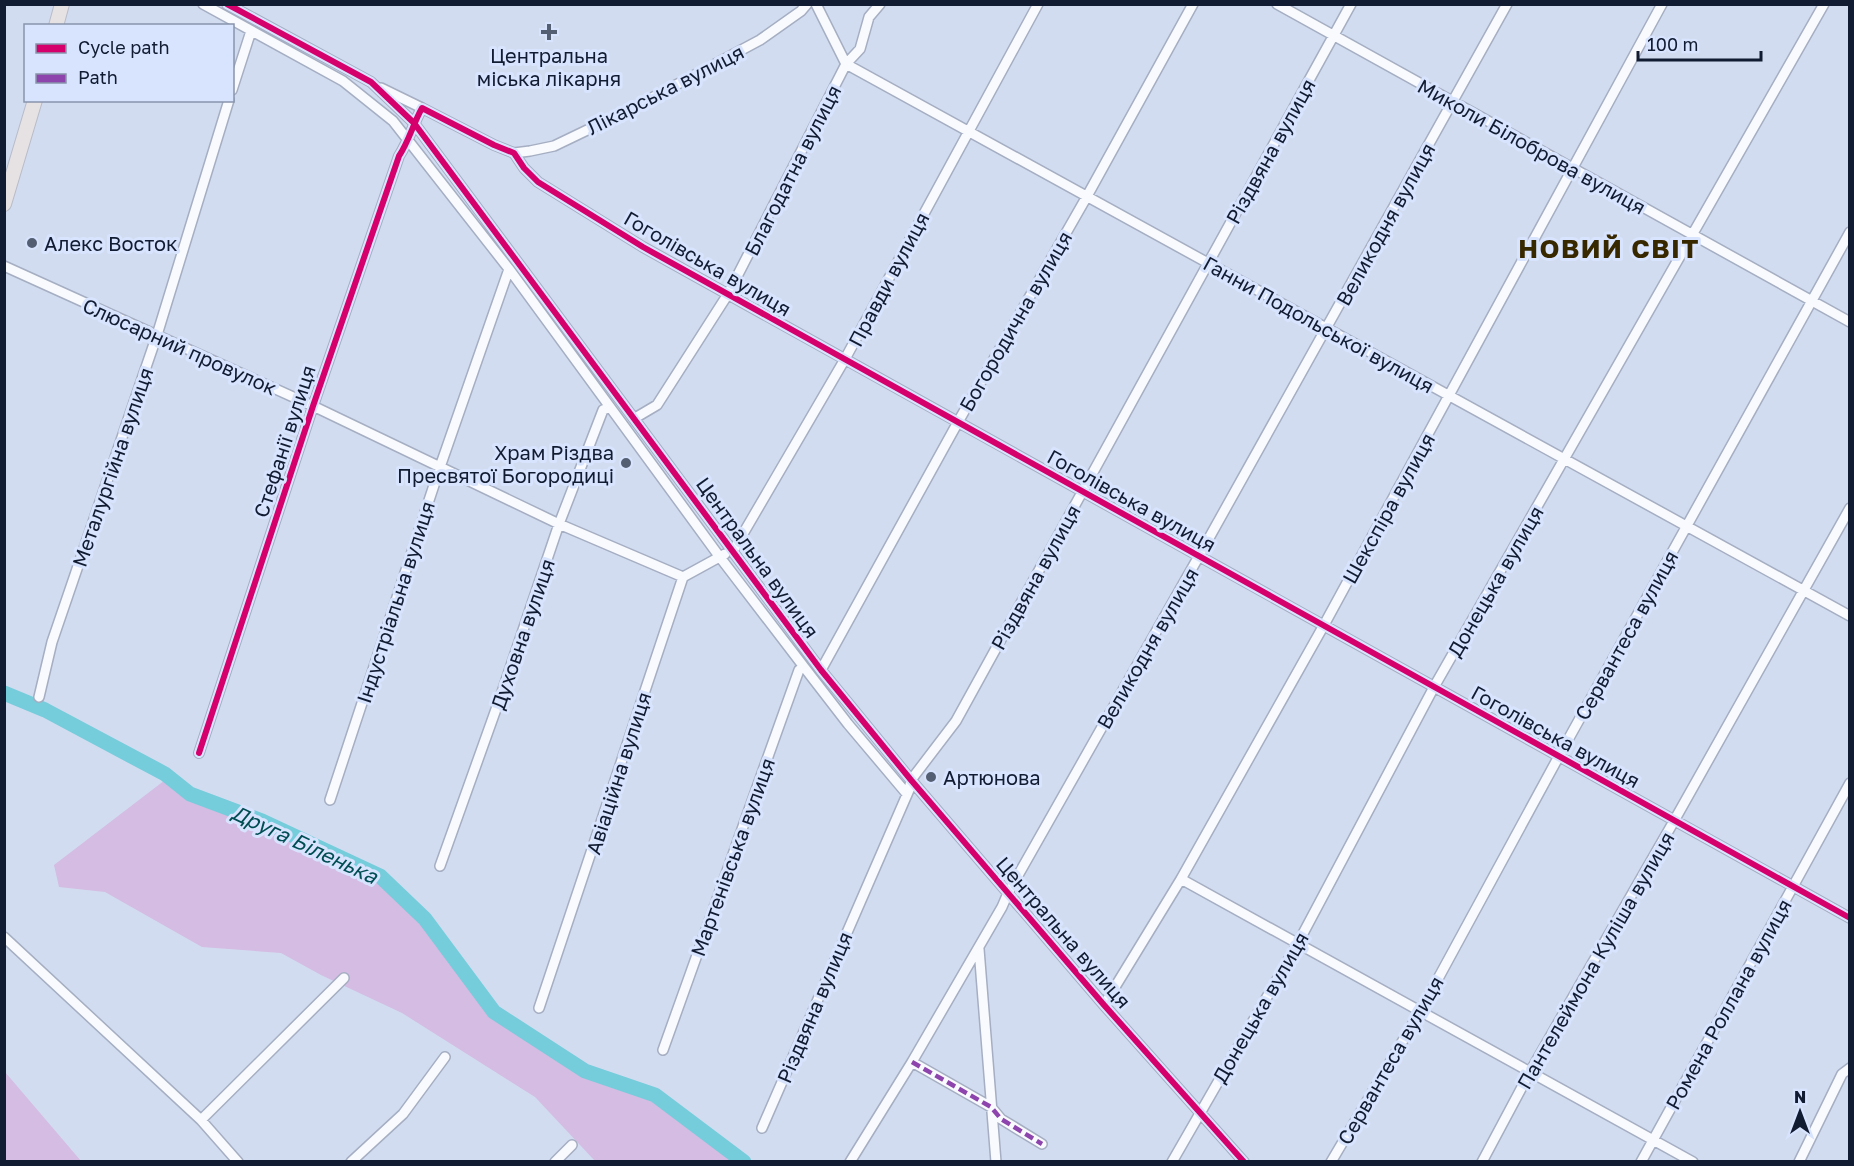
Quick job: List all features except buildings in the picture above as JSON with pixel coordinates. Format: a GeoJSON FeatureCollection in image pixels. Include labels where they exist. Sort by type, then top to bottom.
{"type":"FeatureCollection","features":[{"type":"Feature","properties":{"kind":"main road"},"geometry":{"type":"LineString","coordinates":[[57,24],[62,4]]}},
{"type":"Feature","properties":{"kind":"main road"},"geometry":{"type":"LineString","coordinates":[[4,204],[33,102]]}},
{"type":"Feature","properties":{"kind":"street","name":"Центральна вулиця"},"geometry":{"type":"LineString","coordinates":[[203,4],[343,81],[393,121],[509,269],[804,668],[907,794]]}},
{"type":"Feature","properties":{"kind":"street","name":"Центральна вулиця"},"geometry":{"type":"LineString","coordinates":[[227,4],[371,82],[414,123],[821,670],[911,780],[1104,1005],[1244,1161]]}},
{"type":"Feature","properties":{"kind":"street","name":"Лікарська вулиця"},"geometry":{"type":"LineString","coordinates":[[514,153],[554,146],[631,109],[760,40],[801,11],[807,4]]}},
{"type":"Feature","properties":{"kind":"street"},"geometry":{"type":"LineString","coordinates":[[816,4],[846,64]]}},
{"type":"Feature","properties":{"kind":"street","name":"Благодатна вулиця"},"geometry":{"type":"LineString","coordinates":[[635,418],[657,405],[728,294],[846,64],[860,50],[869,17],[880,4]]}},
{"type":"Feature","properties":{"kind":"street","name":"Правди вулиця"},"geometry":{"type":"LineString","coordinates":[[733,551],[845,359],[1038,4]]}},
{"type":"Feature","properties":{"kind":"street","name":"Богородична вулиця"},"geometry":{"type":"LineString","coordinates":[[821,670],[1193,4]]}},
{"type":"Feature","properties":{"kind":"street","name":"Миколи Білоброва вулиця"},"geometry":{"type":"LineString","coordinates":[[1277,4],[1850,322]]}},
{"type":"Feature","properties":{"kind":"street","name":"Різдвяна вулиця"},"geometry":{"type":"LineString","coordinates":[[762,1128],[907,794],[911,780],[956,720],[1351,4]]}},
{"type":"Feature","properties":{"kind":"street","name":"Великодня вулиця"},"geometry":{"type":"LineString","coordinates":[[850,1161],[912,1062],[1004,904],[1008,893],[1507,4]]}},
{"type":"Feature","properties":{"kind":"street","name":"Шекспіра вулиця"},"geometry":{"type":"LineString","coordinates":[[1104,1005],[1181,879],[1324,626],[1662,4]]}},
{"type":"Feature","properties":{"kind":"street","name":"Донецька вулиця"},"geometry":{"type":"LineString","coordinates":[[1172,1161],[1298,943],[1434,687],[1824,4]]}},
{"type":"Feature","properties":{"kind":"street"},"geometry":{"type":"LineString","coordinates":[[234,84],[251,31]]}},
{"type":"Feature","properties":{"kind":"street","name":"Ганни Подольської вулиця"},"geometry":{"type":"LineString","coordinates":[[846,64],[1850,615]]}},
{"type":"Feature","properties":{"kind":"street","name":"Гоголівська вулиця"},"geometry":{"type":"LineString","coordinates":[[371,82],[514,153],[524,168],[538,182],[643,247],[1850,918]]}},
{"type":"Feature","properties":{"kind":"street","name":"Металургійна вулиця"},"geometry":{"type":"LineString","coordinates":[[39,697],[52,642],[157,335],[228,102]]}},
{"type":"Feature","properties":{"kind":"street"},"geometry":{"type":"LineString","coordinates":[[414,123],[422,108]]}},
{"type":"Feature","properties":{"kind":"street","name":"Стефанії вулиця"},"geometry":{"type":"LineString","coordinates":[[200,753],[313,406],[399,156],[408,141],[414,123]]}},
{"type":"Feature","properties":{"kind":"street","name":"Сервантеса вулиця"},"geometry":{"type":"LineString","coordinates":[[1331,1161],[1420,1010],[1850,232]]}},
{"type":"Feature","properties":{"kind":"street","name":"Слюсарний провулок"},"geometry":{"type":"LineString","coordinates":[[4,266],[313,406],[559,524],[683,577]]}},
{"type":"Feature","properties":{"kind":"street","name":"Індустріальна вулиця"},"geometry":{"type":"LineString","coordinates":[[330,800],[440,467],[509,269]]}},
{"type":"Feature","properties":{"kind":"street","name":"Духовна вулиця"},"geometry":{"type":"LineString","coordinates":[[440,866],[559,524],[603,410],[610,407]]}},
{"type":"Feature","properties":{"kind":"street","name":"Пантелеймона Куліша вулиця"},"geometry":{"type":"LineString","coordinates":[[1482,1161],[1530,1072],[1850,508]]}},
{"type":"Feature","properties":{"kind":"street"},"geometry":{"type":"LineString","coordinates":[[683,577],[719,556],[733,551]]}},
{"type":"Feature","properties":{"kind":"street","name":"Авіаційна вулиця"},"geometry":{"type":"LineString","coordinates":[[539,1008],[683,577]]}},
{"type":"Feature","properties":{"kind":"street","name":"Мартенівська вулиця"},"geometry":{"type":"LineString","coordinates":[[663,1050],[799,670],[804,668]]}},
{"type":"Feature","properties":{"kind":"street","name":"Ромена Роллана вулиця"},"geometry":{"type":"LineString","coordinates":[[1641,1161],[1850,783]]}},
{"type":"Feature","properties":{"kind":"street"},"geometry":{"type":"LineString","coordinates":[[1181,879],[1693,1161]]}},
{"type":"Feature","properties":{"kind":"street"},"geometry":{"type":"LineString","coordinates":[[4,937],[201,1120],[238,1161]]}},
{"type":"Feature","properties":{"kind":"street"},"geometry":{"type":"LineString","coordinates":[[979,948],[996,1161]]}},
{"type":"Feature","properties":{"kind":"street"},"geometry":{"type":"LineString","coordinates":[[201,1120],[344,978]]}},
{"type":"Feature","properties":{"kind":"street"},"geometry":{"type":"LineString","coordinates":[[351,1161],[403,1114],[445,1057]]}},
{"type":"Feature","properties":{"kind":"street"},"geometry":{"type":"LineString","coordinates":[[912,1062],[991,1107],[1001,1119],[1042,1144]]}},
{"type":"Feature","properties":{"kind":"street"},"geometry":{"type":"LineString","coordinates":[[1799,1161],[1842,1074],[1850,1068]]}},
{"type":"Feature","properties":{"kind":"street"},"geometry":{"type":"LineString","coordinates":[[555,1161],[572,1145]]}},
{"type":"Feature","properties":{"kind":"shaded area"},"geometry":{"type":"Polygon","coordinates":[[[169,777],[190,794],[262,821],[380,876],[425,919],[494,1012],[585,1071],[655,1095],[744,1161],[595,1161],[535,1097],[402,1013],[321,975],[281,953],[202,947],[105,892],[59,887],[54,865],[169,777]]]}},
{"type":"Feature","properties":{"kind":"shaded area"},"geometry":{"type":"Polygon","coordinates":[[[5,1072],[81,1161],[5,1161],[5,1072]]]}},
{"type":"Feature","properties":{"kind":"waterway","name":"Друга Біленька"},"geometry":{"type":"LineString","coordinates":[[4,693],[45,710],[165,774],[190,794],[262,821],[380,876],[425,919],[494,1012],[585,1071],[655,1095],[744,1162]]}},
{"type":"Feature","properties":{"kind":"marked path"},"geometry":{"type":"LineString","coordinates":[[912,1062],[991,1107],[1001,1119],[1042,1144]]}},
{"type":"Feature","properties":{"kind":"cycle path"},"geometry":{"type":"LineString","coordinates":[[227,4],[371,82],[414,123],[821,670],[911,780],[1104,1005],[1244,1162]]}},
{"type":"Feature","properties":{"kind":"cycle path"},"geometry":{"type":"LineString","coordinates":[[199,753],[313,406],[399,156],[422,108],[514,153],[524,168],[538,182],[643,247],[1850,918]]}},
{"type":"Feature","properties":{"kind":"place","name":"Центральна міська лікарня"},"geometry":{"type":"Point","coordinates":[549,32]}},
{"type":"Feature","properties":{"kind":"place","name":"Алекс Восток"},"geometry":{"type":"Point","coordinates":[32,243]}},
{"type":"Feature","properties":{"kind":"place","name":"Храм Різдва Пресвятої Богородиці"},"geometry":{"type":"Point","coordinates":[626,463]}},
{"type":"Feature","properties":{"kind":"place","name":"Артюнова"},"geometry":{"type":"Point","coordinates":[931,777]}},
{"type":"Feature","properties":{"kind":"district","name":"НОВИЙ СВІТ"},"geometry":{"type":"Point","coordinates":[1609,248]}}]}
